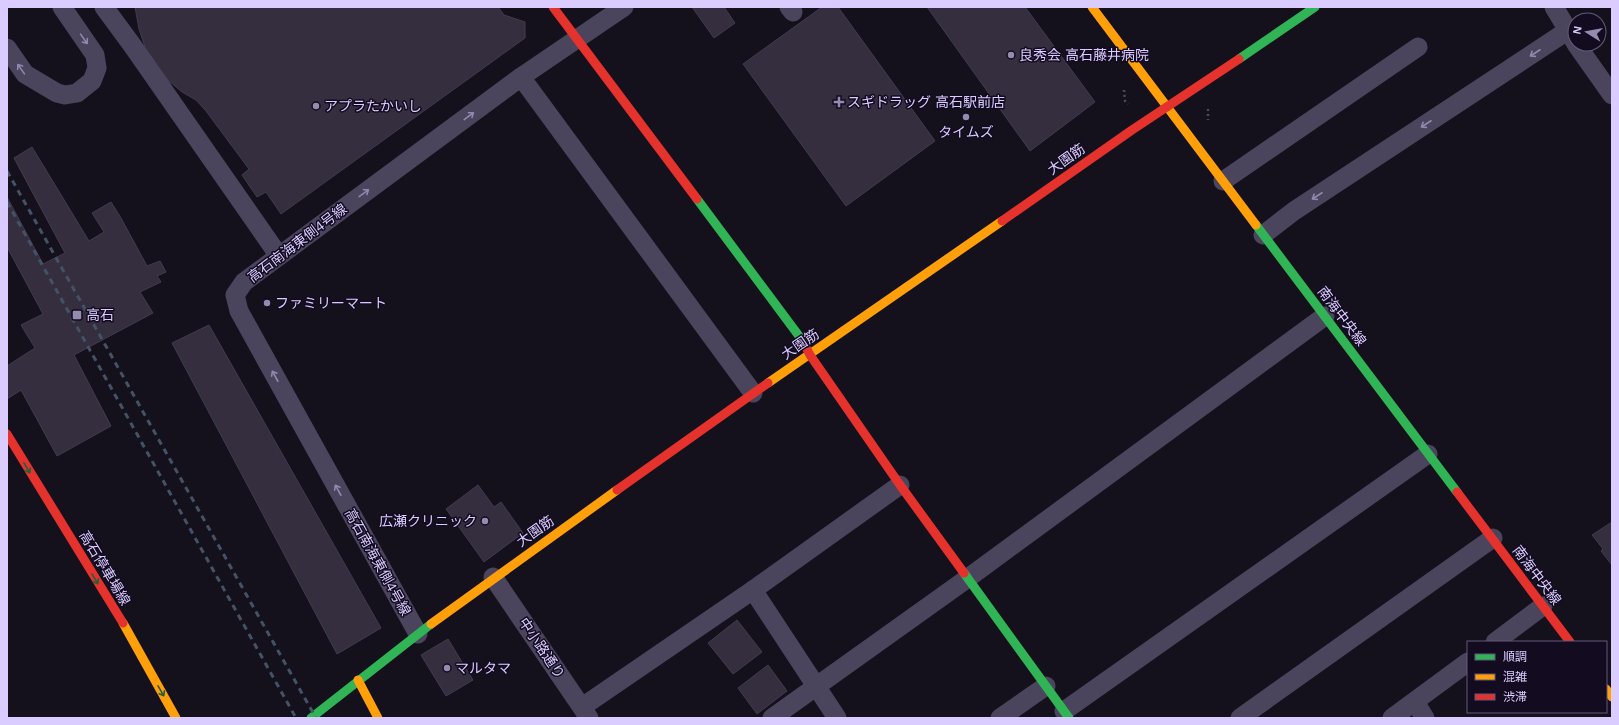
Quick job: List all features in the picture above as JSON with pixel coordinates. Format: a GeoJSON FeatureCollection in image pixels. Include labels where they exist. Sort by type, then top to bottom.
{"type":"FeatureCollection","features":[{"type":"Feature","properties":{"kind":"street"},"geometry":{"type":"LineString","coordinates":[[7,48],[25,74],[57,93],[65,95],[77,93],[92,81],[97,68],[95,55],[62,7]]}},
{"type":"Feature","properties":{"kind":"street"},"geometry":{"type":"LineString","coordinates":[[104,7],[137,51],[279,256]]}},
{"type":"Feature","properties":{"kind":"street"},"geometry":{"type":"LineString","coordinates":[[553,7],[800,336],[810,355],[900,485],[1067,715],[1428,454]]}},
{"type":"Feature","properties":{"kind":"street","name":"高石南海東側4号線"},"geometry":{"type":"LineString","coordinates":[[418,634],[239,311],[235,295],[244,282],[279,256],[521,77],[624,7]]}},
{"type":"Feature","properties":{"kind":"street","name":"南海中央線"},"geometry":{"type":"LineString","coordinates":[[1092,7],[1262,235],[1325,316],[1569,641]]}},
{"type":"Feature","properties":{"kind":"street","name":"大園筋"},"geometry":{"type":"LineString","coordinates":[[311,718],[358,680],[494,577],[754,393],[1132,130],[1315,7]]}},
{"type":"Feature","properties":{"kind":"street"},"geometry":{"type":"LineString","coordinates":[[1554,7],[1567,29]]}},
{"type":"Feature","properties":{"kind":"street"},"geometry":{"type":"LineString","coordinates":[[1262,235],[1294,212],[1567,43]]}},
{"type":"Feature","properties":{"kind":"street"},"geometry":{"type":"LineString","coordinates":[[1223,182],[1418,47]]}},
{"type":"Feature","properties":{"kind":"street"},"geometry":{"type":"LineString","coordinates":[[1582,52],[1612,95]]}},
{"type":"Feature","properties":{"kind":"street"},"geometry":{"type":"LineString","coordinates":[[521,77],[754,393]]}},
{"type":"Feature","properties":{"kind":"street"},"geometry":{"type":"LineString","coordinates":[[772,718],[968,578],[1325,316]]}},
{"type":"Feature","properties":{"kind":"street","name":"高石停車場線"},"geometry":{"type":"LineString","coordinates":[[8,440],[118,615],[176,718]]}},
{"type":"Feature","properties":{"kind":"street"},"geometry":{"type":"LineString","coordinates":[[586,713],[753,590],[900,485]]}},
{"type":"Feature","properties":{"kind":"street"},"geometry":{"type":"LineString","coordinates":[[1240,718],[1493,538]]}},
{"type":"Feature","properties":{"kind":"street","name":"中小路通り"},"geometry":{"type":"LineString","coordinates":[[494,577],[586,713]]}},
{"type":"Feature","properties":{"kind":"street"},"geometry":{"type":"LineString","coordinates":[[753,590],[837,718]]}},
{"type":"Feature","properties":{"kind":"street"},"geometry":{"type":"LineString","coordinates":[[1496,641],[1543,606]]}},
{"type":"Feature","properties":{"kind":"street"},"geometry":{"type":"LineString","coordinates":[[1392,718],[1467,663]]}},
{"type":"Feature","properties":{"kind":"street"},"geometry":{"type":"LineString","coordinates":[[358,680],[378,718]]}},
{"type":"Feature","properties":{"kind":"street"},"geometry":{"type":"LineString","coordinates":[[1000,718],[1046,686]]}},
{"type":"Feature","properties":{"kind":"street"},"geometry":{"type":"LineString","coordinates":[[1415,702],[1425,718]]}},
{"type":"Feature","properties":{"kind":"building","name":"アプラたかいし"},"geometry":{"type":"Polygon","coordinates":[[[135,7],[498,7],[504,15],[525,22],[525,38],[281,214],[266,192],[257,197],[242,175],[249,169],[206,111],[196,100],[182,92],[169,81],[146,50],[139,29],[135,7]]]}},
{"type":"Feature","properties":{"kind":"building"},"geometry":{"type":"Polygon","coordinates":[[[692,7],[724,7],[735,23],[714,38],[692,7]]]}},
{"type":"Feature","properties":{"kind":"building","name":"スギドラッグ 高石駅前店"},"geometry":{"type":"Polygon","coordinates":[[[822,7],[838,7],[935,141],[846,206],[743,64],[822,7]]]}},
{"type":"Feature","properties":{"kind":"building","name":"良秀会 高石藤井病院"},"geometry":{"type":"Polygon","coordinates":[[[927,7],[1025,7],[1095,102],[1030,151],[927,7]]]}},
{"type":"Feature","properties":{"kind":"building","name":"高石"},"geometry":{"type":"Polygon","coordinates":[[[32,147],[89,241],[104,232],[92,213],[111,202],[147,266],[160,261],[166,272],[157,276],[161,282],[140,292],[153,313],[74,355],[111,426],[57,456],[21,390],[7,399],[7,366],[35,348],[21,325],[43,314],[7,247],[7,197],[43,264],[65,253],[14,158],[32,147]]]}},
{"type":"Feature","properties":{"kind":"building"},"geometry":{"type":"Polygon","coordinates":[[[209,325],[381,628],[337,654],[172,343],[209,325]]]}},
{"type":"Feature","properties":{"kind":"building","name":"広瀬クリニック"},"geometry":{"type":"Polygon","coordinates":[[[478,485],[494,507],[501,502],[523,533],[484,562],[446,509],[478,485]]]}},
{"type":"Feature","properties":{"kind":"building"},"geometry":{"type":"Polygon","coordinates":[[[1612,522],[1612,565],[1601,551],[1603,549],[1592,535],[1612,522]]]}},
{"type":"Feature","properties":{"kind":"building"},"geometry":{"type":"Polygon","coordinates":[[[737,620],[762,652],[733,674],[708,643],[737,620]]]}},
{"type":"Feature","properties":{"kind":"building","name":"マルタマ"},"geometry":{"type":"Polygon","coordinates":[[[448,639],[473,680],[446,696],[421,655],[448,639]]]}},
{"type":"Feature","properties":{"kind":"building"},"geometry":{"type":"Polygon","coordinates":[[[768,665],[787,691],[757,714],[738,688],[768,665]]]}},
{"type":"Feature","properties":{"kind":"railway"},"geometry":{"type":"LineString","coordinates":[[7,171],[316,718]]}},
{"type":"Feature","properties":{"kind":"railway"},"geometry":{"type":"LineString","coordinates":[[7,202],[296,718]]}},
{"type":"Feature","properties":{"kind":"traffic: fast"},"geometry":{"type":"LineString","coordinates":[[1239,59],[1315,7]]}},
{"type":"Feature","properties":{"kind":"traffic: fast"},"geometry":{"type":"LineString","coordinates":[[697,199],[802,340]]}},
{"type":"Feature","properties":{"kind":"traffic: fast"},"geometry":{"type":"LineString","coordinates":[[1256,225],[1457,492]]}},
{"type":"Feature","properties":{"kind":"traffic: fast"},"geometry":{"type":"LineString","coordinates":[[964,573],[1069,718]]}},
{"type":"Feature","properties":{"kind":"traffic: fast"},"geometry":{"type":"LineString","coordinates":[[311,718],[431,624]]}},
{"type":"Feature","properties":{"kind":"traffic: slow"},"geometry":{"type":"LineString","coordinates":[[1092,7],[1256,225]]}},
{"type":"Feature","properties":{"kind":"traffic: slow"},"geometry":{"type":"LineString","coordinates":[[768,383],[1002,221]]}},
{"type":"Feature","properties":{"kind":"traffic: slow"},"geometry":{"type":"LineString","coordinates":[[431,624],[617,490]]}},
{"type":"Feature","properties":{"kind":"traffic: slow"},"geometry":{"type":"LineString","coordinates":[[123,623],[176,718]]}},
{"type":"Feature","properties":{"kind":"traffic: slow"},"geometry":{"type":"LineString","coordinates":[[358,680],[378,718]]}},
{"type":"Feature","properties":{"kind":"traffic: slow"},"geometry":{"type":"LineString","coordinates":[[1607,690],[1612,697]]}},
{"type":"Feature","properties":{"kind":"traffic: jam"},"geometry":{"type":"LineString","coordinates":[[553,7],[697,199]]}},
{"type":"Feature","properties":{"kind":"traffic: jam"},"geometry":{"type":"LineString","coordinates":[[1002,221],[1132,130],[1239,59]]}},
{"type":"Feature","properties":{"kind":"traffic: jam"},"geometry":{"type":"LineString","coordinates":[[802,340],[810,355],[900,485],[964,573]]}},
{"type":"Feature","properties":{"kind":"traffic: jam"},"geometry":{"type":"LineString","coordinates":[[617,490],[768,383]]}},
{"type":"Feature","properties":{"kind":"traffic: jam"},"geometry":{"type":"LineString","coordinates":[[7,434],[123,623]]}},
{"type":"Feature","properties":{"kind":"traffic: jam"},"geometry":{"type":"LineString","coordinates":[[1457,492],[1569,641]]}},
{"type":"Feature","properties":{"kind":"place","name":"良秀会 高石藤井病院"},"geometry":{"type":"Point","coordinates":[1011,55]}},
{"type":"Feature","properties":{"kind":"place","name":"スギドラッグ 高石駅前店"},"geometry":{"type":"Point","coordinates":[839,102]}},
{"type":"Feature","properties":{"kind":"place","name":"アプラたかいし"},"geometry":{"type":"Point","coordinates":[316,106]}},
{"type":"Feature","properties":{"kind":"place","name":"タイムズ"},"geometry":{"type":"Point","coordinates":[966,117]}},
{"type":"Feature","properties":{"kind":"place","name":"ファミリーマート"},"geometry":{"type":"Point","coordinates":[267,303]}},
{"type":"Feature","properties":{"kind":"place","name":"高石"},"geometry":{"type":"Point","coordinates":[77,315]}},
{"type":"Feature","properties":{"kind":"place","name":"広瀬クリニック"},"geometry":{"type":"Point","coordinates":[485,521]}},
{"type":"Feature","properties":{"kind":"place","name":"マルタマ"},"geometry":{"type":"Point","coordinates":[447,668]}}]}
